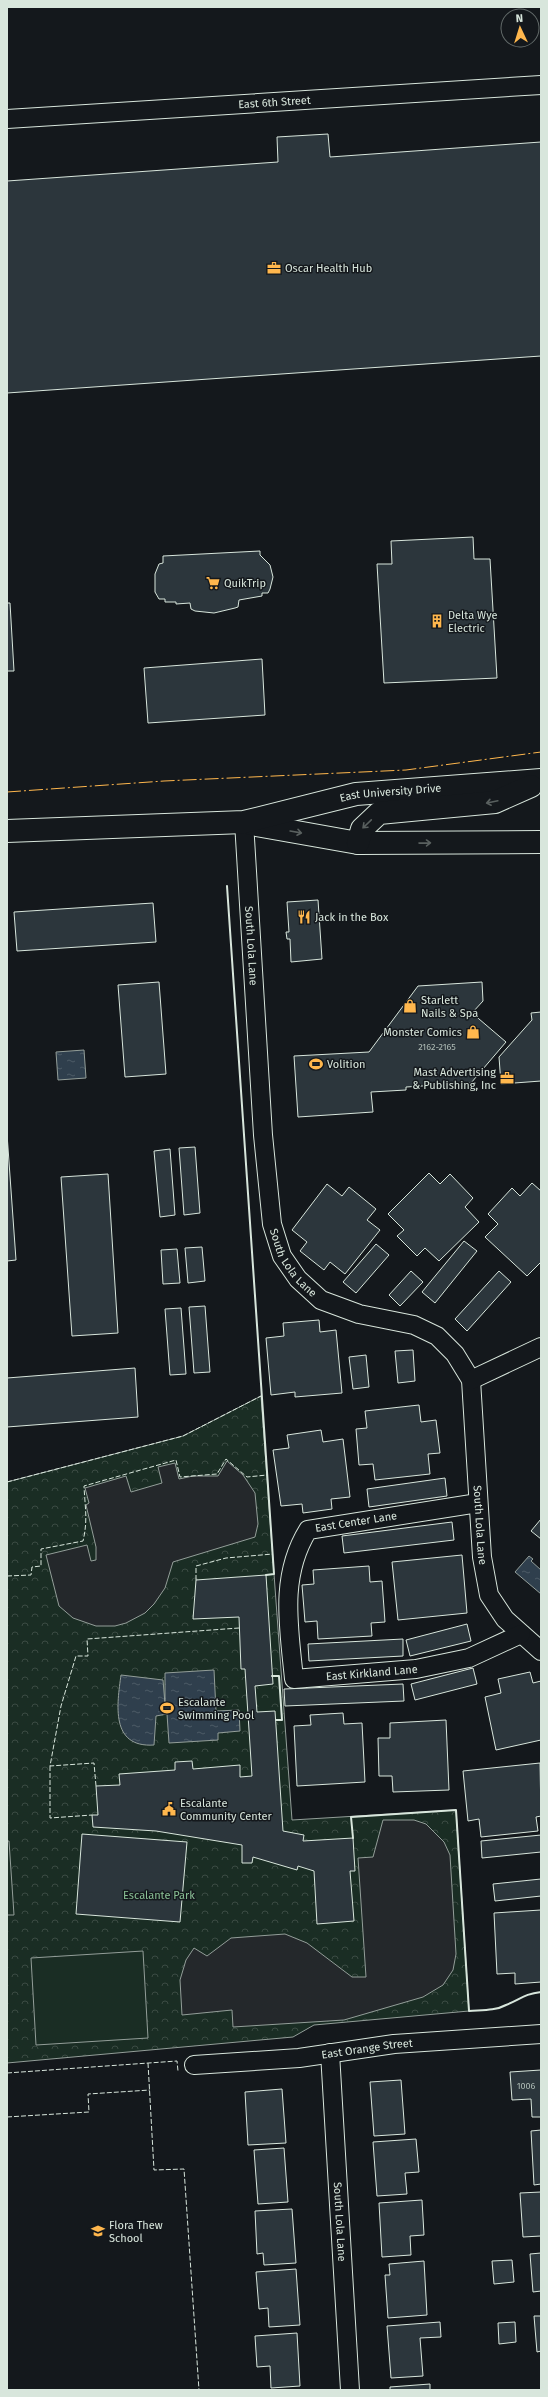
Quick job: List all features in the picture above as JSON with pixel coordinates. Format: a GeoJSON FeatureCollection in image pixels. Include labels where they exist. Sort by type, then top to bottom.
{"type":"FeatureCollection","features":[{"type":"Feature","properties":{"kind":"main road","name":"East University Drive"},"geometry":{"type":"LineString","coordinates":[[7,832],[244,822],[356,794],[541,781]]}},
{"type":"Feature","properties":{"kind":"main road"},"geometry":{"type":"LineString","coordinates":[[358,843],[362,829],[379,814],[494,802],[541,781]]}},
{"type":"Feature","properties":{"kind":"main road","name":"East University Drive"},"geometry":{"type":"LineString","coordinates":[[244,822],[358,843],[541,842]]}},
{"type":"Feature","properties":{"kind":"street","name":"East 6th Street"},"geometry":{"type":"LineString","coordinates":[[7,119],[541,85]]}},
{"type":"Feature","properties":{"kind":"street","name":"South Lola Lane"},"geometry":{"type":"LineString","coordinates":[[244,822],[263,1135],[272,1224],[282,1256],[298,1279],[322,1300],[359,1314],[414,1325],[437,1336],[455,1354],[472,1380],[482,1557],[489,1596],[505,1618],[541,1651]]}},
{"type":"Feature","properties":{"kind":"street"},"geometry":{"type":"LineString","coordinates":[[472,1380],[541,1347]]}},
{"type":"Feature","properties":{"kind":"street","name":"East Center Lane"},"geometry":{"type":"LineString","coordinates":[[287,1602],[297,1548],[308,1530],[478,1503]]}},
{"type":"Feature","properties":{"kind":"street","name":"East Kirkland Lane"},"geometry":{"type":"LineString","coordinates":[[287,1602],[294,1679],[416,1669],[469,1658],[521,1634]]}},
{"type":"Feature","properties":{"kind":"street","name":"East Orange Street"},"geometry":{"type":"LineString","coordinates":[[194,2065],[299,2058],[394,2044],[541,2034]]}},
{"type":"Feature","properties":{"kind":"street","name":"South Lola Lane"},"geometry":{"type":"LineString","coordinates":[[330,2053],[350,2390]]}},
{"type":"Feature","properties":{"kind":"green space","name":"Escalante Park"},"geometry":{"type":"Polygon","coordinates":[[[261,1396],[292,1820],[456,1810],[469,2011],[314,2025],[293,2037],[7,2063],[7,1482],[183,1436],[261,1396]]]}},
{"type":"Feature","properties":{"kind":"green space"},"geometry":{"type":"Polygon","coordinates":[[[7,1841],[9,1841],[14,1915],[7,1915],[7,1841]]]}},
{"type":"Feature","properties":{"kind":"green space"},"geometry":{"type":"Polygon","coordinates":[[[143,1951],[148,2038],[36,2045],[31,1958],[143,1951]]]}},
{"type":"Feature","properties":{"kind":"shaded area"},"geometry":{"type":"Polygon","coordinates":[[[227,1461],[243,1475],[255,1493],[258,1524],[255,1537],[173,1562],[165,1588],[154,1604],[145,1613],[126,1623],[115,1626],[96,1626],[73,1618],[59,1606],[46,1555],[87,1545],[91,1561],[96,1560],[96,1547],[86,1505],[89,1503],[85,1488],[126,1476],[131,1492],[162,1483],[158,1467],[175,1463],[179,1479],[193,1476],[218,1476],[227,1461]]]}},
{"type":"Feature","properties":{"kind":"shaded area"},"geometry":{"type":"Polygon","coordinates":[[[383,1820],[414,1820],[426,1824],[444,1842],[450,1855],[456,1954],[453,1970],[443,1985],[423,1997],[344,2020],[233,2027],[232,2010],[182,2015],[180,1980],[186,1960],[194,1948],[207,1956],[231,1938],[285,1934],[307,1943],[352,1977],[366,1977],[358,1858],[373,1857],[383,1820]]]}},
{"type":"Feature","properties":{"kind":"water"},"geometry":{"type":"Polygon","coordinates":[[[84,1050],[86,1078],[58,1080],[56,1052],[84,1050]]]}},
{"type":"Feature","properties":{"kind":"water"},"geometry":{"type":"Polygon","coordinates":[[[529,1556],[533,1559],[531,1561],[541,1570],[541,1594],[515,1572],[529,1556]]]}},
{"type":"Feature","properties":{"kind":"water","name":"Escalante Swimming Pool"},"geometry":{"type":"Polygon","coordinates":[[[214,1670],[216,1711],[239,1710],[240,1731],[218,1733],[218,1740],[169,1743],[167,1714],[156,1716],[154,1745],[140,1744],[130,1739],[123,1732],[118,1711],[121,1675],[163,1680],[165,1704],[165,1673],[214,1670]]]}},
{"type":"Feature","properties":{"kind":"building","name":"Oscar Health Hub"},"geometry":{"type":"Polygon","coordinates":[[[328,134],[330,157],[541,142],[541,356],[7,393],[7,181],[278,162],[277,137],[328,134]]]}},
{"type":"Feature","properties":{"kind":"building","name":"Delta Wye Electric"},"geometry":{"type":"Polygon","coordinates":[[[473,537],[474,559],[490,559],[497,678],[384,683],[377,564],[392,564],[391,541],[473,537]]]}},
{"type":"Feature","properties":{"kind":"building","name":"QuikTrip"},"geometry":{"type":"Polygon","coordinates":[[[260,551],[260,555],[270,565],[273,577],[270,589],[268,593],[262,593],[262,596],[239,600],[238,607],[214,613],[195,611],[191,609],[190,603],[176,604],[176,602],[165,602],[165,599],[159,599],[155,592],[155,574],[159,564],[163,563],[163,556],[260,551]]]}},
{"type":"Feature","properties":{"kind":"building"},"geometry":{"type":"Polygon","coordinates":[[[7,603],[10,603],[14,671],[7,671],[7,603]]]}},
{"type":"Feature","properties":{"kind":"building"},"geometry":{"type":"Polygon","coordinates":[[[262,659],[265,715],[148,723],[144,668],[262,659]]]}},
{"type":"Feature","properties":{"kind":"building","name":"Jack in the Box"},"geometry":{"type":"Polygon","coordinates":[[[318,900],[322,959],[291,962],[290,939],[287,939],[286,932],[289,932],[287,902],[318,900]]]}},
{"type":"Feature","properties":{"kind":"building"},"geometry":{"type":"Polygon","coordinates":[[[153,903],[156,942],[17,951],[14,912],[153,903]]]}},
{"type":"Feature","properties":{"kind":"building"},"geometry":{"type":"Polygon","coordinates":[[[159,982],[166,1074],[125,1077],[118,985],[159,982]]]}},
{"type":"Feature","properties":{"kind":"building"},"geometry":{"type":"Polygon","coordinates":[[[482,982],[483,1001],[472,1013],[506,1042],[471,1083],[406,1087],[406,1090],[371,1092],[373,1112],[298,1117],[294,1056],[369,1052],[418,986],[482,982]]]}},
{"type":"Feature","properties":{"kind":"building"},"geometry":{"type":"Polygon","coordinates":[[[541,1012],[541,1081],[501,1084],[499,1057],[532,1020],[531,1013],[541,1012]]]}},
{"type":"Feature","properties":{"kind":"building"},"geometry":{"type":"Polygon","coordinates":[[[7,1134],[16,1260],[7,1261],[7,1134]]]}},
{"type":"Feature","properties":{"kind":"building"},"geometry":{"type":"Polygon","coordinates":[[[195,1147],[200,1213],[184,1215],[179,1148],[195,1147]]]}},
{"type":"Feature","properties":{"kind":"building"},"geometry":{"type":"Polygon","coordinates":[[[170,1149],[175,1215],[160,1217],[154,1151],[170,1149]]]}},
{"type":"Feature","properties":{"kind":"building"},"geometry":{"type":"Polygon","coordinates":[[[429,1173],[440,1184],[450,1174],[473,1198],[465,1207],[479,1222],[439,1261],[425,1248],[417,1256],[397,1236],[404,1230],[388,1214],[429,1173]]]}},
{"type":"Feature","properties":{"kind":"building"},"geometry":{"type":"Polygon","coordinates":[[[108,1174],[118,1333],[72,1336],[61,1177],[108,1174]]]}},
{"type":"Feature","properties":{"kind":"building"},"geometry":{"type":"Polygon","coordinates":[[[532,1183],[541,1191],[541,1262],[527,1276],[485,1237],[498,1224],[488,1214],[512,1188],[520,1196],[532,1183]]]}},
{"type":"Feature","properties":{"kind":"building"},"geometry":{"type":"Polygon","coordinates":[[[327,1184],[342,1196],[349,1187],[376,1209],[367,1220],[380,1230],[345,1274],[330,1262],[324,1270],[300,1251],[307,1242],[292,1230],[327,1184]]]}},
{"type":"Feature","properties":{"kind":"building"},"geometry":{"type":"Polygon","coordinates":[[[464,1241],[477,1251],[435,1303],[422,1292],[464,1241]]]}},
{"type":"Feature","properties":{"kind":"building"},"geometry":{"type":"Polygon","coordinates":[[[376,1244],[389,1255],[356,1293],[343,1282],[376,1244]]]}},
{"type":"Feature","properties":{"kind":"building"},"geometry":{"type":"Polygon","coordinates":[[[202,1247],[205,1281],[188,1283],[185,1248],[202,1247]]]}},
{"type":"Feature","properties":{"kind":"building"},"geometry":{"type":"Polygon","coordinates":[[[177,1249],[180,1283],[163,1284],[161,1250],[177,1249]]]}},
{"type":"Feature","properties":{"kind":"building"},"geometry":{"type":"Polygon","coordinates":[[[411,1271],[423,1282],[400,1306],[389,1295],[411,1271]]]}},
{"type":"Feature","properties":{"kind":"building"},"geometry":{"type":"Polygon","coordinates":[[[499,1271],[511,1282],[467,1331],[455,1319],[499,1271]]]}},
{"type":"Feature","properties":{"kind":"building"},"geometry":{"type":"Polygon","coordinates":[[[205,1306],[210,1372],[194,1373],[189,1307],[205,1306]]]}},
{"type":"Feature","properties":{"kind":"building"},"geometry":{"type":"Polygon","coordinates":[[[181,1308],[186,1374],[170,1375],[165,1309],[181,1308]]]}},
{"type":"Feature","properties":{"kind":"building"},"geometry":{"type":"Polygon","coordinates":[[[319,1320],[320,1332],[336,1330],[342,1393],[295,1397],[295,1392],[271,1395],[266,1338],[284,1336],[283,1323],[319,1320]]]}},
{"type":"Feature","properties":{"kind":"building"},"geometry":{"type":"Polygon","coordinates":[[[413,1350],[415,1381],[398,1383],[395,1351],[413,1350]]]}},
{"type":"Feature","properties":{"kind":"building"},"geometry":{"type":"Polygon","coordinates":[[[366,1355],[369,1387],[353,1389],[349,1357],[366,1355]]]}},
{"type":"Feature","properties":{"kind":"building"},"geometry":{"type":"Polygon","coordinates":[[[135,1368],[138,1417],[7,1427],[7,1378],[135,1368]]]}},
{"type":"Feature","properties":{"kind":"building"},"geometry":{"type":"Polygon","coordinates":[[[419,1405],[421,1422],[436,1420],[440,1453],[428,1454],[430,1474],[375,1480],[373,1464],[359,1465],[356,1429],[367,1428],[365,1411],[419,1405]]]}},
{"type":"Feature","properties":{"kind":"building"},"geometry":{"type":"Polygon","coordinates":[[[321,1430],[323,1442],[343,1439],[350,1497],[331,1499],[332,1509],[303,1513],[302,1504],[281,1506],[273,1450],[289,1448],[287,1435],[321,1430]]]}},
{"type":"Feature","properties":{"kind":"building"},"geometry":{"type":"Polygon","coordinates":[[[445,1478],[447,1496],[369,1507],[367,1489],[445,1478]]]}},
{"type":"Feature","properties":{"kind":"building"},"geometry":{"type":"Polygon","coordinates":[[[541,1519],[541,1539],[531,1531],[541,1519]]]}},
{"type":"Feature","properties":{"kind":"building"},"geometry":{"type":"Polygon","coordinates":[[[452,1522],[454,1540],[344,1553],[342,1536],[452,1522]]]}},
{"type":"Feature","properties":{"kind":"building"},"geometry":{"type":"Polygon","coordinates":[[[462,1555],[467,1613],[398,1620],[392,1562],[462,1555]]]}},
{"type":"Feature","properties":{"kind":"building"},"geometry":{"type":"Polygon","coordinates":[[[369,1566],[370,1582],[382,1581],[385,1622],[371,1623],[372,1636],[318,1639],[317,1621],[305,1622],[302,1585],[314,1584],[313,1570],[369,1566]]]}},
{"type":"Feature","properties":{"kind":"building"},"geometry":{"type":"Polygon","coordinates":[[[266,1575],[273,1684],[255,1686],[257,1712],[275,1711],[283,1831],[304,1835],[303,1841],[353,1838],[355,1871],[350,1871],[354,1921],[317,1924],[314,1871],[298,1866],[297,1870],[253,1857],[252,1863],[242,1863],[242,1845],[156,1831],[93,1827],[92,1815],[98,1815],[96,1786],[120,1785],[119,1774],[175,1770],[175,1762],[192,1761],[193,1769],[240,1765],[240,1777],[252,1776],[245,1669],[241,1669],[239,1617],[193,1619],[196,1580],[266,1575]]]}},
{"type":"Feature","properties":{"kind":"building"},"geometry":{"type":"Polygon","coordinates":[[[467,1624],[471,1641],[410,1656],[406,1640],[467,1624]]]}},
{"type":"Feature","properties":{"kind":"building"},"geometry":{"type":"Polygon","coordinates":[[[403,1639],[403,1656],[309,1661],[308,1644],[403,1639]]]}},
{"type":"Feature","properties":{"kind":"building"},"geometry":{"type":"Polygon","coordinates":[[[473,1668],[477,1684],[415,1700],[411,1684],[473,1668]]]}},
{"type":"Feature","properties":{"kind":"building"},"geometry":{"type":"Polygon","coordinates":[[[530,1672],[533,1683],[541,1681],[541,1740],[496,1750],[485,1697],[501,1693],[498,1679],[530,1672]]]}},
{"type":"Feature","properties":{"kind":"building"},"geometry":{"type":"Polygon","coordinates":[[[403,1684],[404,1701],[285,1706],[284,1689],[403,1684]]]}},
{"type":"Feature","properties":{"kind":"building"},"geometry":{"type":"Polygon","coordinates":[[[343,1713],[344,1724],[362,1723],[365,1782],[297,1786],[294,1726],[311,1725],[310,1715],[343,1713]]]}},
{"type":"Feature","properties":{"kind":"building"},"geometry":{"type":"Polygon","coordinates":[[[446,1720],[449,1790],[393,1792],[392,1776],[379,1776],[378,1738],[390,1738],[390,1723],[446,1720]]]}},
{"type":"Feature","properties":{"kind":"building"},"geometry":{"type":"Polygon","coordinates":[[[540,1763],[541,1816],[536,1817],[538,1831],[481,1837],[479,1819],[468,1821],[463,1771],[540,1763]]]}},
{"type":"Feature","properties":{"kind":"building"},"geometry":{"type":"Polygon","coordinates":[[[82,1834],[187,1842],[180,1922],[76,1914],[82,1834]]]}},
{"type":"Feature","properties":{"kind":"building"},"geometry":{"type":"Polygon","coordinates":[[[541,1835],[541,1852],[482,1858],[481,1841],[541,1835]]]}},
{"type":"Feature","properties":{"kind":"building"},"geometry":{"type":"Polygon","coordinates":[[[541,1879],[541,1896],[495,1901],[493,1884],[541,1879]]]}},
{"type":"Feature","properties":{"kind":"building"},"geometry":{"type":"Polygon","coordinates":[[[541,1910],[541,1982],[515,1984],[515,1973],[497,1974],[494,1913],[541,1910]]]}},
{"type":"Feature","properties":{"kind":"building"},"geometry":{"type":"Polygon","coordinates":[[[541,2070],[541,2117],[532,2117],[531,2099],[512,2100],[510,2072],[541,2070]]]}},
{"type":"Feature","properties":{"kind":"building"},"geometry":{"type":"Polygon","coordinates":[[[401,2080],[405,2134],[374,2136],[370,2082],[401,2080]]]}},
{"type":"Feature","properties":{"kind":"building"},"geometry":{"type":"Polygon","coordinates":[[[282,2089],[286,2143],[248,2145],[245,2092],[282,2089]]]}},
{"type":"Feature","properties":{"kind":"building"},"geometry":{"type":"Polygon","coordinates":[[[541,2130],[541,2184],[534,2185],[531,2131],[541,2130]]]}},
{"type":"Feature","properties":{"kind":"building"},"geometry":{"type":"Polygon","coordinates":[[[416,2139],[419,2172],[405,2173],[407,2194],[377,2196],[373,2142],[416,2139]]]}},
{"type":"Feature","properties":{"kind":"building"},"geometry":{"type":"Polygon","coordinates":[[[284,2148],[288,2202],[258,2204],[254,2150],[284,2148]]]}},
{"type":"Feature","properties":{"kind":"building"},"geometry":{"type":"Polygon","coordinates":[[[541,2192],[541,2236],[523,2237],[520,2193],[541,2192]]]}},
{"type":"Feature","properties":{"kind":"building"},"geometry":{"type":"Polygon","coordinates":[[[422,2200],[424,2235],[410,2236],[411,2255],[382,2257],[379,2203],[422,2200]]]}},
{"type":"Feature","properties":{"kind":"building"},"geometry":{"type":"Polygon","coordinates":[[[292,2209],[296,2263],[264,2265],[263,2253],[257,2254],[255,2211],[292,2209]]]}},
{"type":"Feature","properties":{"kind":"building"},"geometry":{"type":"Polygon","coordinates":[[[541,2253],[541,2291],[533,2292],[530,2254],[541,2253]]]}},
{"type":"Feature","properties":{"kind":"building"},"geometry":{"type":"Polygon","coordinates":[[[512,2260],[514,2282],[494,2284],[492,2261],[512,2260]]]}},
{"type":"Feature","properties":{"kind":"building"},"geometry":{"type":"Polygon","coordinates":[[[424,2261],[427,2315],[388,2318],[385,2275],[390,2275],[389,2264],[424,2261]]]}},
{"type":"Feature","properties":{"kind":"building"},"geometry":{"type":"Polygon","coordinates":[[[296,2269],[300,2325],[269,2327],[268,2308],[259,2309],[256,2272],[296,2269]]]}},
{"type":"Feature","properties":{"kind":"building"},"geometry":{"type":"Polygon","coordinates":[[[534,2316],[541,2316],[541,2351],[537,2352],[534,2316]]]}},
{"type":"Feature","properties":{"kind":"building"},"geometry":{"type":"Polygon","coordinates":[[[440,2322],[441,2337],[420,2338],[423,2376],[391,2378],[387,2326],[440,2322]]]}},
{"type":"Feature","properties":{"kind":"building"},"geometry":{"type":"Polygon","coordinates":[[[515,2322],[516,2342],[499,2344],[498,2323],[515,2322]]]}},
{"type":"Feature","properties":{"kind":"building"},"geometry":{"type":"Polygon","coordinates":[[[297,2333],[300,2386],[271,2388],[270,2366],[257,2367],[255,2336],[297,2333]]]}},
{"type":"Feature","properties":{"kind":"building"},"geometry":{"type":"Polygon","coordinates":[[[430,2384],[430,2390],[390,2390],[390,2387],[430,2384]]]}},
{"type":"Feature","properties":{"kind":"fence"},"geometry":{"type":"LineString","coordinates":[[7,1482],[183,1436],[261,1396]]}},
{"type":"Feature","properties":{"kind":"fence"},"geometry":{"type":"LineString","coordinates":[[7,1576],[31,1575],[32,1567],[41,1566],[41,1549],[83,1541],[86,1520],[84,1486],[176,1460],[180,1477],[217,1474],[226,1459],[247,1477],[267,1475]]}},
{"type":"Feature","properties":{"kind":"fence"},"geometry":{"type":"LineString","coordinates":[[196,1580],[196,1566],[226,1558],[273,1554]]}},
{"type":"Feature","properties":{"kind":"fence"},"geometry":{"type":"LineString","coordinates":[[96,1786],[94,1763],[50,1766],[61,1706],[76,1656],[88,1656],[87,1639],[239,1628]]}},
{"type":"Feature","properties":{"kind":"fence"},"geometry":{"type":"LineString","coordinates":[[50,1766],[50,1818],[92,1815]]}},
{"type":"Feature","properties":{"kind":"fence"},"geometry":{"type":"LineString","coordinates":[[7,2073],[177,2061],[178,2071]]}},
{"type":"Feature","properties":{"kind":"fence"},"geometry":{"type":"LineString","coordinates":[[148,2063],[154,2170],[184,2169],[199,2390]]}},
{"type":"Feature","properties":{"kind":"fence"},"geometry":{"type":"LineString","coordinates":[[7,2117],[89,2112],[88,2094],[150,2090]]}},
{"type":"Feature","properties":{"kind":"wall"},"geometry":{"type":"LineString","coordinates":[[227,886],[274,1574],[266,1575]]}},
{"type":"Feature","properties":{"kind":"wall"},"geometry":{"type":"LineString","coordinates":[[272,1676],[279,1676],[282,1720],[276,1720]]}},
{"type":"Feature","properties":{"kind":"wall"},"geometry":{"type":"LineString","coordinates":[[353,1838],[351,1817],[456,1810],[469,2011],[488,2010],[502,2007],[526,1995],[541,1992]]}},
{"type":"Feature","properties":{"kind":"power"},"geometry":{"type":"LineString","coordinates":[[7,792],[164,781],[406,770],[541,752]]}},
{"type":"Feature","properties":{"kind":"place","name":"Oscar Health Hub"},"geometry":{"type":"Point","coordinates":[274,268]}},
{"type":"Feature","properties":{"kind":"place","name":"QuikTrip"},"geometry":{"type":"Point","coordinates":[213,583]}},
{"type":"Feature","properties":{"kind":"place","name":"Delta Wye Electric"},"geometry":{"type":"Point","coordinates":[437,621]}},
{"type":"Feature","properties":{"kind":"place","name":"Jack in the Box"},"geometry":{"type":"Point","coordinates":[304,917]}},
{"type":"Feature","properties":{"kind":"place","name":"Starlett Nails & Spa"},"geometry":{"type":"Point","coordinates":[410,1006]}},
{"type":"Feature","properties":{"kind":"place","name":"Monster Comics"},"geometry":{"type":"Point","coordinates":[473,1032]}},
{"type":"Feature","properties":{"kind":"place","name":"Volition"},"geometry":{"type":"Point","coordinates":[316,1064]}},
{"type":"Feature","properties":{"kind":"place","name":"Mast Advertising & Publishing, Inc"},"geometry":{"type":"Point","coordinates":[507,1078]}},
{"type":"Feature","properties":{"kind":"place","name":"Escalante Swimming Pool"},"geometry":{"type":"Point","coordinates":[167,1708]}},
{"type":"Feature","properties":{"kind":"place","name":"Escalante Community Center"},"geometry":{"type":"Point","coordinates":[169,1809]}},
{"type":"Feature","properties":{"kind":"place","name":"Flora Thew School"},"geometry":{"type":"Point","coordinates":[98,2231]}}]}
